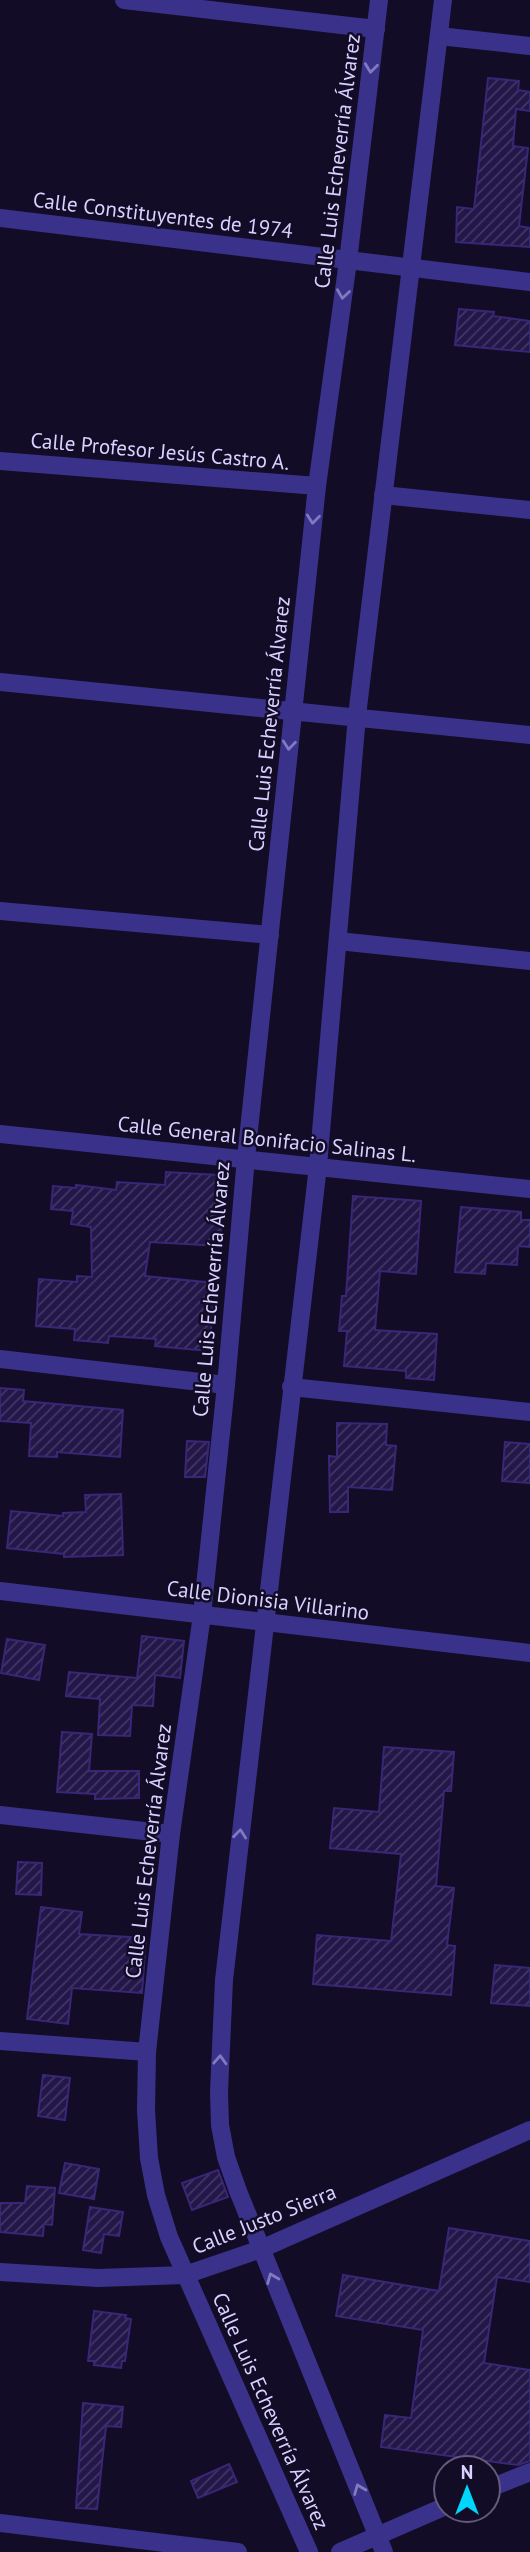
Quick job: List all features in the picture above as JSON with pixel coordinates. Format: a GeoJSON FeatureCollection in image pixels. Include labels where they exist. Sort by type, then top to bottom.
{"type":"FeatureCollection","features":[{"type":"Feature","properties":{"kind":"street"},"geometry":{"type":"LineString","coordinates":[[124,0],[376,29]]}},
{"type":"Feature","properties":{"kind":"street","name":"Calle Luis Echeverría Álvarez"},"geometry":{"type":"LineString","coordinates":[[309,2552],[166,2227],[149,2158],[146,2052],[171,1834],[202,1615],[246,1158],[317,486],[348,261],[379,0]]}},
{"type":"Feature","properties":{"kind":"street"},"geometry":{"type":"LineString","coordinates":[[384,2552],[226,2157],[220,2125],[219,2092],[224,1980],[318,1166],[358,716],[443,0]]}},
{"type":"Feature","properties":{"kind":"street"},"geometry":{"type":"LineString","coordinates":[[439,36],[530,46]]}},
{"type":"Feature","properties":{"kind":"street","name":"Calle Constituyentes de 1974"},"geometry":{"type":"LineString","coordinates":[[0,218],[530,282]]}},
{"type":"Feature","properties":{"kind":"street","name":"Calle Profesor Jesús Castro A."},"geometry":{"type":"LineString","coordinates":[[0,461],[317,486]]}},
{"type":"Feature","properties":{"kind":"street"},"geometry":{"type":"LineString","coordinates":[[383,495],[530,510]]}},
{"type":"Feature","properties":{"kind":"street"},"geometry":{"type":"LineString","coordinates":[[0,682],[530,735]]}},
{"type":"Feature","properties":{"kind":"street"},"geometry":{"type":"LineString","coordinates":[[0,911],[270,935]]}},
{"type":"Feature","properties":{"kind":"street"},"geometry":{"type":"LineString","coordinates":[[338,941],[530,961]]}},
{"type":"Feature","properties":{"kind":"street","name":"Calle General Bonifacio Salinas L."},"geometry":{"type":"LineString","coordinates":[[0,1134],[530,1189]]}},
{"type":"Feature","properties":{"kind":"street"},"geometry":{"type":"LineString","coordinates":[[0,1359],[226,1385]]}},
{"type":"Feature","properties":{"kind":"street"},"geometry":{"type":"LineString","coordinates":[[291,1387],[530,1412]]}},
{"type":"Feature","properties":{"kind":"street","name":"Calle Dionisia Villarino"},"geometry":{"type":"LineString","coordinates":[[0,1591],[530,1653]]}},
{"type":"Feature","properties":{"kind":"street"},"geometry":{"type":"LineString","coordinates":[[0,1815],[171,1834]]}},
{"type":"Feature","properties":{"kind":"street"},"geometry":{"type":"LineString","coordinates":[[0,2041],[146,2052]]}},
{"type":"Feature","properties":{"kind":"street","name":"Calle Justo Sierra"},"geometry":{"type":"LineString","coordinates":[[0,2272],[98,2278],[185,2275],[261,2249],[530,2130]]}},
{"type":"Feature","properties":{"kind":"street"},"geometry":{"type":"LineString","coordinates":[[502,2483],[530,2472]]}},
{"type":"Feature","properties":{"kind":"street"},"geometry":{"type":"LineString","coordinates":[[340,2552],[432,2512]]}},
{"type":"Feature","properties":{"kind":"street"},"geometry":{"type":"LineString","coordinates":[[0,2523],[238,2552]]}},
{"type":"Feature","properties":{"kind":"building"},"geometry":{"type":"Polygon","coordinates":[[[488,78],[519,81],[518,90],[530,92],[530,111],[516,109],[513,146],[528,148],[519,226],[530,228],[530,247],[456,242],[457,207],[474,209],[488,78]]]}},
{"type":"Feature","properties":{"kind":"building"},"geometry":{"type":"Polygon","coordinates":[[[459,309],[494,312],[493,316],[530,321],[530,352],[455,345],[459,309]]]}},
{"type":"Feature","properties":{"kind":"building"},"geometry":{"type":"Polygon","coordinates":[[[166,1172],[218,1175],[215,1215],[222,1215],[220,1246],[150,1242],[145,1276],[215,1283],[209,1351],[155,1346],[156,1339],[109,1336],[108,1343],[74,1340],[75,1329],[36,1326],[39,1279],[77,1282],[77,1276],[92,1277],[91,1227],[71,1224],[73,1211],[51,1209],[53,1186],[76,1188],[76,1185],[116,1190],[117,1182],[165,1185],[166,1172]]]}},
{"type":"Feature","properties":{"kind":"building"},"geometry":{"type":"Polygon","coordinates":[[[353,1196],[421,1201],[416,1274],[380,1271],[375,1330],[437,1334],[434,1380],[406,1378],[406,1371],[344,1366],[347,1331],[339,1331],[342,1296],[346,1296],[353,1196]]]}},
{"type":"Feature","properties":{"kind":"building"},"geometry":{"type":"Polygon","coordinates":[[[461,1207],[521,1212],[521,1220],[530,1220],[530,1247],[518,1246],[517,1265],[486,1263],[485,1274],[455,1272],[461,1207]]]}},
{"type":"Feature","properties":{"kind":"building"},"geometry":{"type":"Polygon","coordinates":[[[0,1388],[24,1390],[23,1401],[123,1410],[120,1457],[57,1452],[57,1457],[29,1456],[31,1423],[0,1421],[0,1388]]]}},
{"type":"Feature","properties":{"kind":"building"},"geometry":{"type":"Polygon","coordinates":[[[337,1423],[387,1424],[386,1445],[396,1446],[392,1490],[348,1487],[348,1512],[330,1512],[329,1456],[337,1457],[337,1423]]]}},
{"type":"Feature","properties":{"kind":"building"},"geometry":{"type":"Polygon","coordinates":[[[187,1441],[209,1442],[205,1477],[185,1477],[187,1441]]]}},
{"type":"Feature","properties":{"kind":"building"},"geometry":{"type":"Polygon","coordinates":[[[505,1442],[530,1444],[530,1483],[502,1481],[505,1442]]]}},
{"type":"Feature","properties":{"kind":"building"},"geometry":{"type":"Polygon","coordinates":[[[121,1494],[123,1555],[64,1557],[64,1554],[7,1548],[11,1511],[63,1516],[63,1513],[86,1512],[85,1495],[121,1494]]]}},
{"type":"Feature","properties":{"kind":"building"},"geometry":{"type":"Polygon","coordinates":[[[142,1636],[184,1641],[180,1678],[155,1675],[153,1706],[132,1705],[130,1736],[98,1735],[100,1699],[66,1696],[69,1672],[137,1678],[142,1636]]]}},
{"type":"Feature","properties":{"kind":"building"},"geometry":{"type":"Polygon","coordinates":[[[7,1639],[45,1645],[39,1680],[1,1673],[7,1639]]]}},
{"type":"Feature","properties":{"kind":"building"},"geometry":{"type":"Polygon","coordinates":[[[62,1732],[92,1734],[89,1771],[139,1771],[139,1798],[95,1799],[95,1794],[57,1792],[62,1732]]]}},
{"type":"Feature","properties":{"kind":"building"},"geometry":{"type":"Polygon","coordinates":[[[384,1747],[454,1752],[451,1791],[444,1791],[436,1886],[454,1888],[447,1945],[455,1946],[451,1995],[313,1984],[317,1935],[391,1941],[401,1854],[330,1848],[334,1808],[379,1812],[384,1747]]]}},
{"type":"Feature","properties":{"kind":"building"},"geometry":{"type":"Polygon","coordinates":[[[18,1862],[42,1863],[41,1895],[16,1894],[18,1862]]]}},
{"type":"Feature","properties":{"kind":"building"},"geometry":{"type":"Polygon","coordinates":[[[41,1907],[82,1912],[79,1934],[146,1938],[142,1993],[72,1988],[68,2024],[27,2019],[41,1907]]]}},
{"type":"Feature","properties":{"kind":"building"},"geometry":{"type":"Polygon","coordinates":[[[495,1965],[530,1968],[530,2006],[491,2003],[495,1965]]]}},
{"type":"Feature","properties":{"kind":"building"},"geometry":{"type":"Polygon","coordinates":[[[43,2075],[70,2078],[65,2120],[38,2116],[43,2075]]]}},
{"type":"Feature","properties":{"kind":"building"},"geometry":{"type":"Polygon","coordinates":[[[65,2163],[99,2169],[94,2199],[59,2193],[65,2163]]]}},
{"type":"Feature","properties":{"kind":"building"},"geometry":{"type":"Polygon","coordinates":[[[218,2170],[228,2197],[192,2210],[182,2183],[218,2170]]]}},
{"type":"Feature","properties":{"kind":"building"},"geometry":{"type":"Polygon","coordinates":[[[27,2186],[55,2188],[52,2225],[44,2224],[43,2236],[0,2232],[0,2203],[25,2203],[27,2186]]]}},
{"type":"Feature","properties":{"kind":"building"},"geometry":{"type":"Polygon","coordinates":[[[90,2207],[123,2212],[119,2236],[104,2234],[101,2253],[83,2250],[90,2207]]]}},
{"type":"Feature","properties":{"kind":"building"},"geometry":{"type":"Polygon","coordinates":[[[449,2228],[530,2241],[530,2282],[497,2277],[484,2363],[530,2370],[530,2461],[518,2465],[502,2463],[502,2454],[434,2454],[381,2447],[385,2415],[411,2418],[423,2330],[336,2316],[343,2275],[439,2291],[449,2228]]]}},
{"type":"Feature","properties":{"kind":"building"},"geometry":{"type":"Polygon","coordinates":[[[94,2311],[126,2315],[125,2318],[131,2319],[125,2361],[122,2361],[121,2368],[94,2365],[94,2361],[88,2361],[94,2311]]]}},
{"type":"Feature","properties":{"kind":"building"},"geometry":{"type":"Polygon","coordinates":[[[83,2403],[123,2407],[121,2427],[106,2426],[97,2509],[76,2508],[83,2403]]]}},
{"type":"Feature","properties":{"kind":"building"},"geometry":{"type":"Polygon","coordinates":[[[229,2464],[237,2482],[198,2498],[191,2481],[229,2464]]]}}]}
